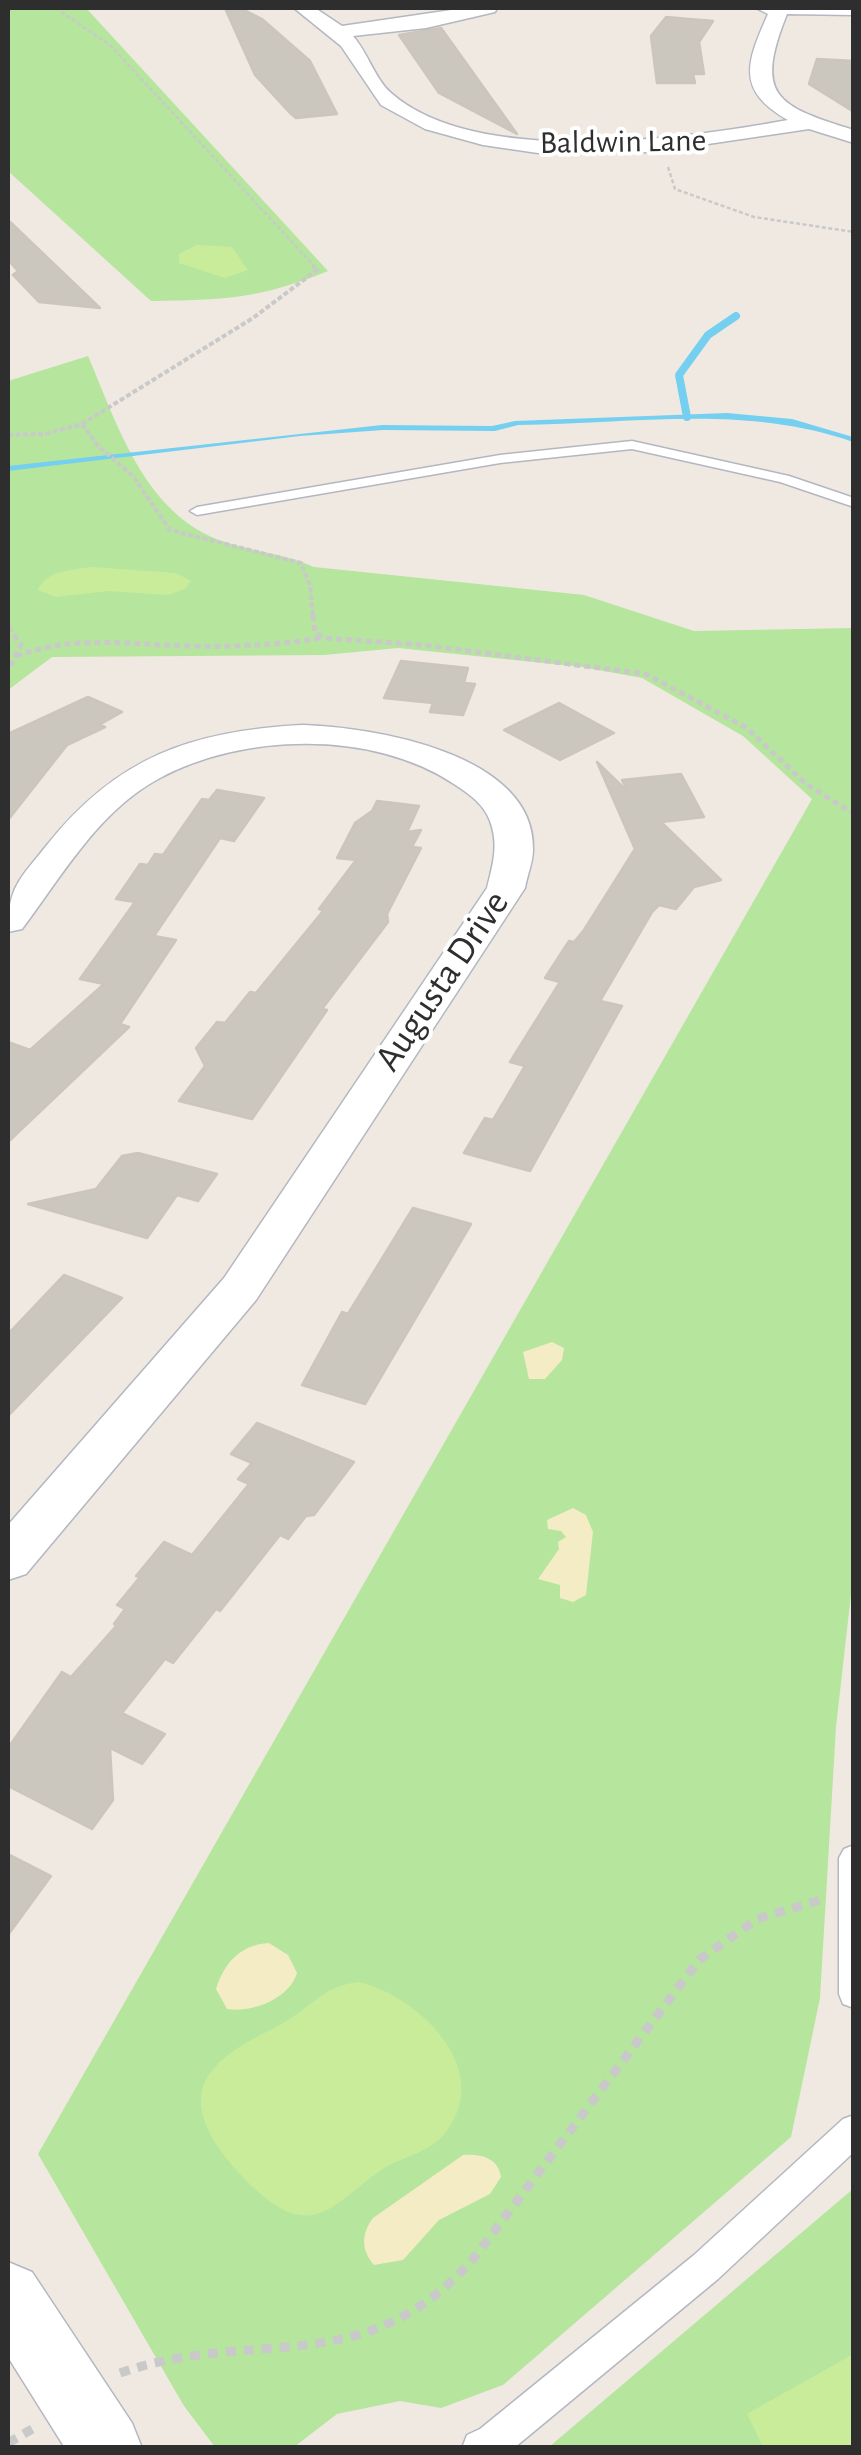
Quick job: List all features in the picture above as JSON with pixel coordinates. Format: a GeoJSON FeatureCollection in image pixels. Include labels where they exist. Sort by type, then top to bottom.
{"type":"FeatureCollection","features":[{"type":"Feature","properties":{"kind":"street","name":"Baldwin Lane"},"geometry":{"type":"LineString","coordinates":[[303,8],[338,32],[362,59],[383,97],[434,123],[547,146],[656,148],[713,142],[813,122]]}},
{"type":"Feature","properties":{"kind":"street"},"geometry":{"type":"LineString","coordinates":[[338,32],[426,22],[488,8]]}},
{"type":"Feature","properties":{"kind":"street"},"geometry":{"type":"LineString","coordinates":[[764,8],[854,9]]}},
{"type":"Feature","properties":{"kind":"street"},"geometry":{"type":"LineString","coordinates":[[779,8],[760,65],[760,82],[780,105],[854,137]]}},
{"type":"Feature","properties":{"kind":"street","name":"Augusta Drive"},"geometry":{"type":"LineString","coordinates":[[8,921],[124,784],[174,758],[235,741],[305,735],[398,747],[456,770],[483,788],[514,825],[513,871],[506,888],[240,1289],[8,1560]]}},
{"type":"Feature","properties":{"kind":"street"},"geometry":{"type":"LineString","coordinates":[[8,2296],[92,2425]]}},
{"type":"Feature","properties":{"kind":"lane"},"geometry":{"type":"LineString","coordinates":[[198,511],[500,459],[632,445],[784,479],[854,503]]}},
{"type":"Feature","properties":{"kind":"lane"},"geometry":{"type":"LineString","coordinates":[[854,1858],[854,1994]]}},
{"type":"Feature","properties":{"kind":"lane"},"geometry":{"type":"LineString","coordinates":[[480,2448],[493,2442],[706,2267],[854,2130]]}},
{"type":"Feature","properties":{"kind":"path"},"geometry":{"type":"LineString","coordinates":[[8,436],[45,434],[82,424],[253,318],[317,270],[111,46],[56,8]]}},
{"type":"Feature","properties":{"kind":"path"},"geometry":{"type":"LineString","coordinates":[[656,148],[675,189],[754,218],[854,232]]}},
{"type":"Feature","properties":{"kind":"path"},"geometry":{"type":"LineString","coordinates":[[82,424],[98,447],[127,470],[170,530],[301,564],[310,586],[316,632],[323,638]]}},
{"type":"Feature","properties":{"kind":"path"},"geometry":{"type":"LineString","coordinates":[[8,627],[21,645],[8,670]]}},
{"type":"Feature","properties":{"kind":"path"},"geometry":{"type":"LineString","coordinates":[[16,656],[53,643],[86,639],[274,646],[323,638],[424,645],[646,674],[747,728],[806,784],[854,814]]}},
{"type":"Feature","properties":{"kind":"path"},"geometry":{"type":"LineString","coordinates":[[8,2443],[92,2425],[122,2372],[154,2359],[212,2350],[328,2347],[398,2325],[439,2294],[488,2242],[669,1998],[719,1941],[762,1915],[802,1902],[851,1895]]}},
{"type":"Feature","properties":{"kind":"green space"},"geometry":{"type":"Polygon","coordinates":[[[8,8],[86,8],[328,271],[241,296],[151,301],[8,171],[8,8]]]}},
{"type":"Feature","properties":{"kind":"green space"},"geometry":{"type":"Polygon","coordinates":[[[197,245],[232,247],[248,270],[225,278],[179,263],[179,254],[197,245]]]}},
{"type":"Feature","properties":{"kind":"green space"},"geometry":{"type":"Polygon","coordinates":[[[88,356],[123,439],[154,490],[197,529],[225,542],[314,567],[584,595],[694,631],[853,628],[854,1568],[836,1727],[820,1998],[791,2137],[503,2385],[441,2408],[400,2401],[337,2414],[294,2447],[215,2447],[184,2406],[38,2154],[812,799],[743,736],[642,678],[582,667],[398,648],[324,655],[52,657],[8,690],[8,381],[88,356]]]}},
{"type":"Feature","properties":{"kind":"green space"},"geometry":{"type":"Polygon","coordinates":[[[92,567],[176,573],[191,581],[185,589],[168,595],[108,591],[56,597],[38,590],[53,575],[92,567]]]}},
{"type":"Feature","properties":{"kind":"green space"},"geometry":{"type":"Polygon","coordinates":[[[359,1982],[404,2002],[443,2039],[456,2061],[461,2084],[459,2108],[440,2139],[381,2170],[335,2206],[321,2213],[291,2213],[273,2204],[229,2161],[208,2130],[201,2097],[206,2081],[225,2058],[329,1991],[359,1982]]]}},
{"type":"Feature","properties":{"kind":"green space"},"geometry":{"type":"Polygon","coordinates":[[[853,2189],[853,2447],[549,2447],[853,2189]]]}},
{"type":"Feature","properties":{"kind":"green space"},"geometry":{"type":"Polygon","coordinates":[[[853,2354],[853,2447],[763,2447],[747,2414],[853,2354]]]}},
{"type":"Feature","properties":{"kind":"sand"},"geometry":{"type":"Polygon","coordinates":[[[552,1342],[564,1348],[562,1360],[545,1379],[529,1379],[523,1352],[552,1342]]]}},
{"type":"Feature","properties":{"kind":"sand"},"geometry":{"type":"Polygon","coordinates":[[[573,1508],[586,1515],[593,1532],[586,1595],[573,1602],[560,1598],[560,1585],[538,1579],[559,1549],[558,1542],[566,1537],[561,1531],[548,1529],[547,1520],[573,1508]]]}},
{"type":"Feature","properties":{"kind":"sand"},"geometry":{"type":"Polygon","coordinates":[[[269,1943],[288,1955],[297,1973],[293,1982],[268,2002],[247,2009],[227,2009],[216,1989],[224,1971],[242,1951],[269,1943]]]}},
{"type":"Feature","properties":{"kind":"sand"},"geometry":{"type":"Polygon","coordinates":[[[463,2155],[482,2156],[496,2165],[501,2177],[490,2194],[439,2220],[403,2260],[374,2265],[364,2242],[373,2218],[463,2155]]]}},
{"type":"Feature","properties":{"kind":"water"},"geometry":{"type":"Polygon","coordinates":[[[727,413],[792,419],[853,437],[853,442],[771,423],[645,420],[518,425],[495,431],[383,430],[300,436],[8,471],[8,466],[382,425],[492,426],[515,421],[727,413]]]}},
{"type":"Feature","properties":{"kind":"building"},"geometry":{"type":"Polygon","coordinates":[[[225,8],[240,8],[262,19],[310,61],[337,114],[296,118],[289,112],[255,75],[225,8]]]}},
{"type":"Feature","properties":{"kind":"building"},"geometry":{"type":"Polygon","coordinates":[[[666,17],[713,21],[699,42],[704,74],[693,74],[695,83],[657,83],[651,36],[666,17]]]}},
{"type":"Feature","properties":{"kind":"building"},"geometry":{"type":"Polygon","coordinates":[[[441,28],[517,134],[439,93],[399,35],[441,28]]]}},
{"type":"Feature","properties":{"kind":"building"},"geometry":{"type":"Polygon","coordinates":[[[817,59],[854,61],[854,112],[809,84],[817,59]]]}},
{"type":"Feature","properties":{"kind":"building"},"geometry":{"type":"Polygon","coordinates":[[[8,220],[100,308],[39,302],[13,275],[18,271],[8,260],[8,220]]]}},
{"type":"Feature","properties":{"kind":"building"},"geometry":{"type":"Polygon","coordinates":[[[401,661],[468,668],[464,683],[475,684],[463,715],[430,712],[433,703],[384,698],[401,661]]]}},
{"type":"Feature","properties":{"kind":"building"},"geometry":{"type":"Polygon","coordinates":[[[88,697],[122,712],[99,725],[105,727],[67,745],[8,820],[8,734],[88,697]]]}},
{"type":"Feature","properties":{"kind":"building"},"geometry":{"type":"Polygon","coordinates":[[[559,703],[614,733],[560,760],[504,730],[559,703]]]}},
{"type":"Feature","properties":{"kind":"building"},"geometry":{"type":"Polygon","coordinates":[[[597,762],[628,792],[622,780],[681,774],[704,817],[661,822],[721,880],[694,887],[676,909],[659,905],[652,912],[600,1001],[622,1006],[530,1171],[464,1153],[485,1118],[493,1120],[525,1066],[510,1062],[560,982],[545,978],[569,941],[574,942],[584,930],[635,849],[597,762]]]}},
{"type":"Feature","properties":{"kind":"building"},"geometry":{"type":"Polygon","coordinates":[[[217,790],[264,798],[234,841],[220,838],[154,936],[176,940],[120,1024],[129,1027],[8,1142],[8,1042],[30,1050],[104,984],[80,979],[135,902],[116,899],[140,864],[148,865],[155,854],[163,855],[202,799],[209,800],[217,790]]]}},
{"type":"Feature","properties":{"kind":"building"},"geometry":{"type":"Polygon","coordinates":[[[377,801],[419,806],[407,832],[421,830],[412,847],[421,848],[387,914],[388,922],[322,1009],[327,1010],[252,1119],[179,1101],[205,1066],[196,1048],[217,1022],[225,1023],[250,992],[256,993],[323,911],[319,909],[356,860],[337,858],[355,823],[372,811],[377,801]]]}},
{"type":"Feature","properties":{"kind":"building"},"geometry":{"type":"Polygon","coordinates":[[[138,1153],[217,1174],[198,1201],[177,1195],[147,1238],[28,1204],[96,1189],[122,1156],[138,1153]]]}},
{"type":"Feature","properties":{"kind":"building"},"geometry":{"type":"Polygon","coordinates":[[[413,1208],[471,1224],[365,1404],[302,1385],[342,1312],[348,1314],[413,1208]]]}},
{"type":"Feature","properties":{"kind":"building"},"geometry":{"type":"Polygon","coordinates":[[[64,1275],[122,1298],[8,1416],[8,1334],[64,1275]]]}},
{"type":"Feature","properties":{"kind":"building"},"geometry":{"type":"Polygon","coordinates":[[[257,1423],[354,1462],[314,1515],[306,1516],[288,1539],[280,1535],[220,1611],[216,1609],[173,1663],[165,1659],[122,1713],[165,1734],[142,1764],[110,1748],[113,1800],[92,1829],[8,1786],[8,1748],[62,1672],[71,1677],[117,1625],[114,1624],[125,1609],[117,1605],[140,1577],[136,1576],[164,1542],[192,1555],[249,1484],[238,1479],[252,1463],[231,1454],[257,1423]]]}},
{"type":"Feature","properties":{"kind":"building"},"geometry":{"type":"Polygon","coordinates":[[[8,1854],[51,1876],[8,1935],[8,1854]]]}},
{"type":"Feature","properties":{"kind":"waterway"},"geometry":{"type":"LineString","coordinates":[[687,417],[679,375],[708,335],[736,316]]}}]}
